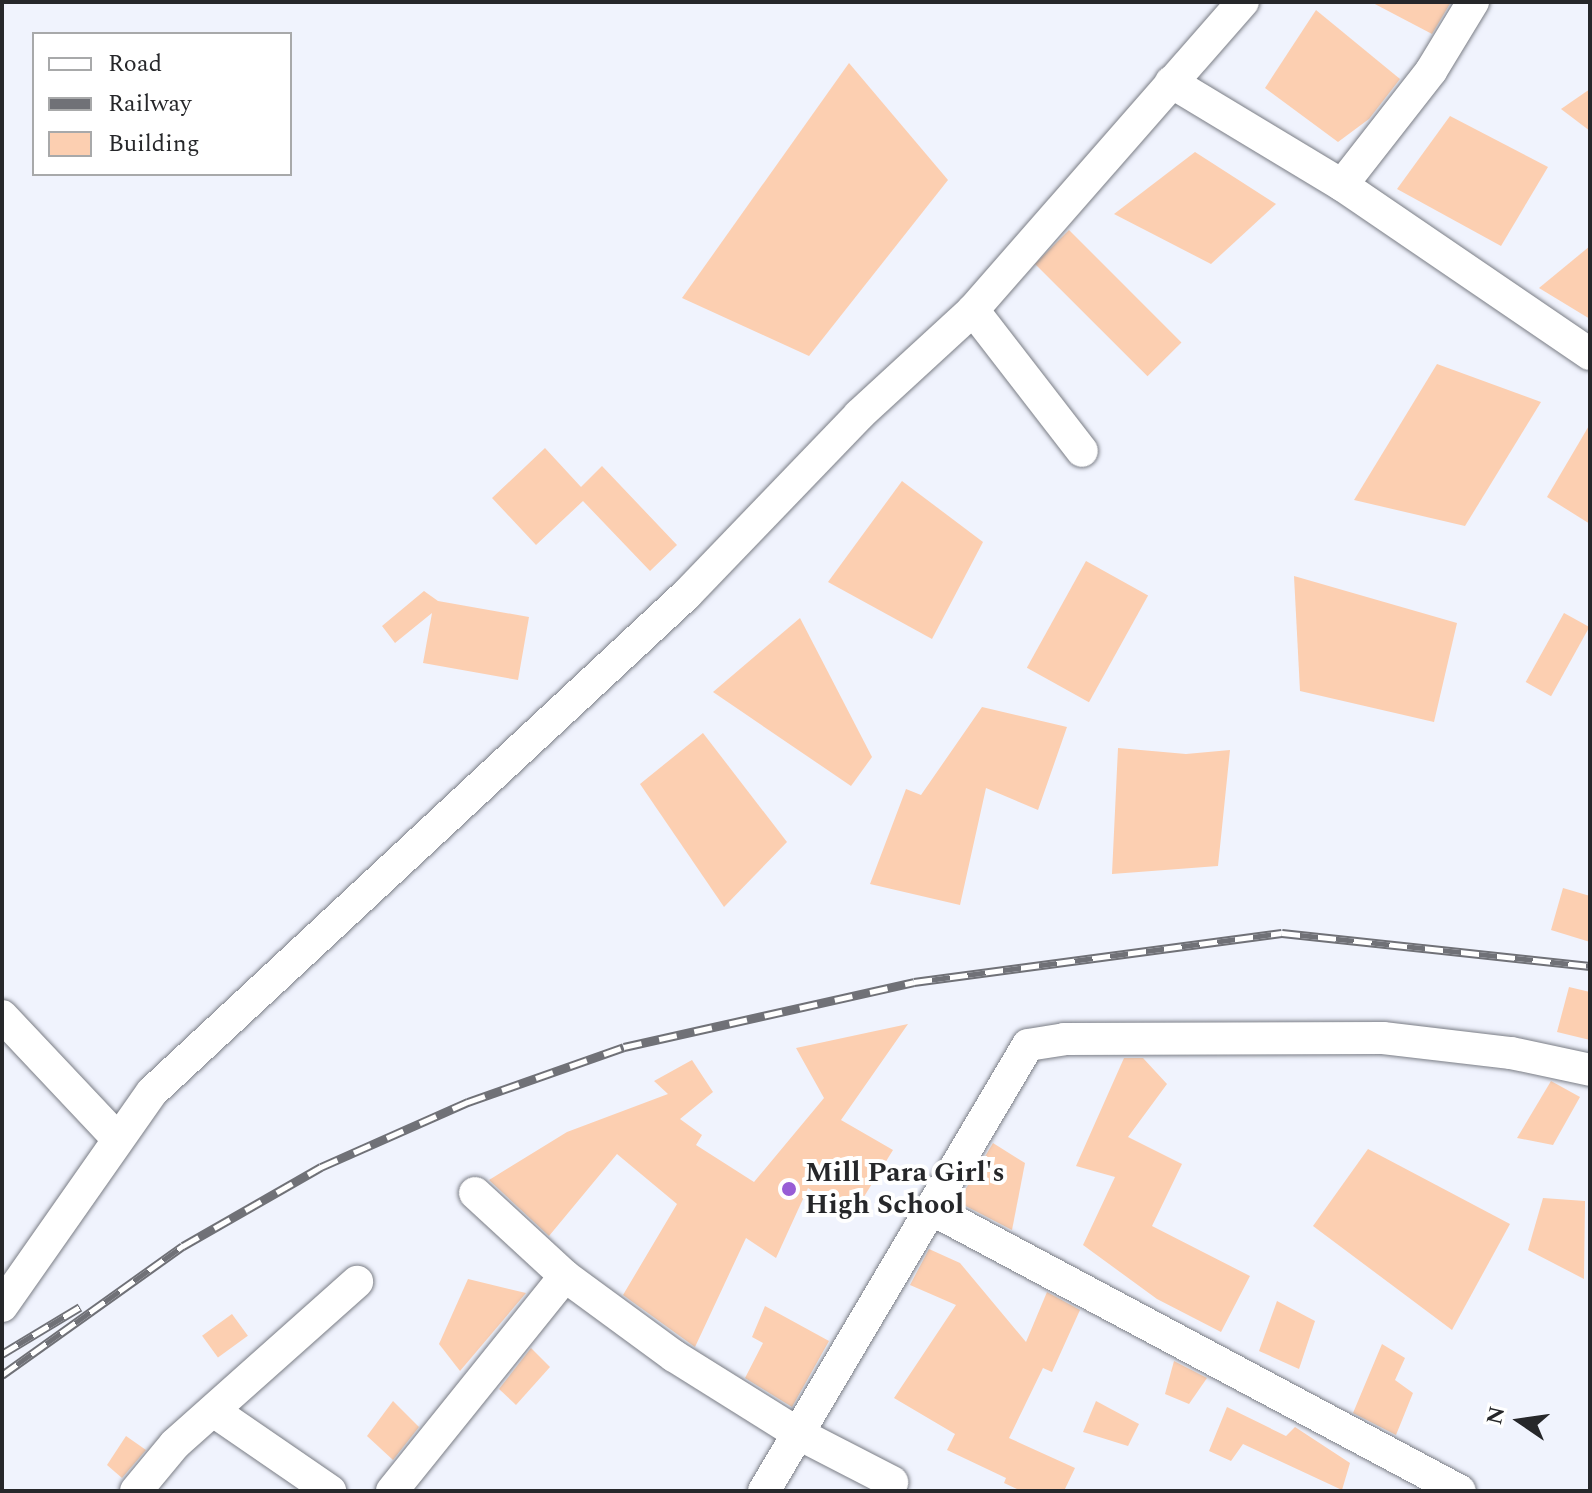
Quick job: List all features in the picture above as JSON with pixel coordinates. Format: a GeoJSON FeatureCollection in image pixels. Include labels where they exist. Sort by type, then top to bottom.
{"type":"FeatureCollection","features":[{"type":"Feature","properties":{"kind":"street"},"geometry":{"type":"LineString","coordinates":[[2,1306],[152,1092],[687,594],[859,415],[973,310],[1243,2]]}},
{"type":"Feature","properties":{"kind":"street"},"geometry":{"type":"LineString","coordinates":[[1342,185],[1431,71],[1473,2]]}},
{"type":"Feature","properties":{"kind":"street"},"geometry":{"type":"LineString","coordinates":[[1171,82],[1342,185],[1590,354]]}},
{"type":"Feature","properties":{"kind":"street"},"geometry":{"type":"LineString","coordinates":[[973,310],[1082,451]]}},
{"type":"Feature","properties":{"kind":"street"},"geometry":{"type":"LineString","coordinates":[[2,1016],[118,1139]]}},
{"type":"Feature","properties":{"kind":"street"},"geometry":{"type":"LineString","coordinates":[[764,1491],[1028,1045],[1042,1039],[1383,1038],[1511,1053],[1590,1070]]}},
{"type":"Feature","properties":{"kind":"street"},"geometry":{"type":"LineString","coordinates":[[475,1193],[565,1276],[674,1356],[799,1434],[892,1482]]}},
{"type":"Feature","properties":{"kind":"street"},"geometry":{"type":"LineString","coordinates":[[933,1210],[1460,1491]]}},
{"type":"Feature","properties":{"kind":"street"},"geometry":{"type":"LineString","coordinates":[[392,1491],[565,1276]]}},
{"type":"Feature","properties":{"kind":"street"},"geometry":{"type":"LineString","coordinates":[[136,1491],[175,1444],[215,1412],[357,1282]]}},
{"type":"Feature","properties":{"kind":"street"},"geometry":{"type":"LineString","coordinates":[[215,1412],[330,1491]]}},
{"type":"Feature","properties":{"kind":"building"},"geometry":{"type":"Polygon","coordinates":[[[1371,2],[1451,2],[1432,34],[1371,2]]]}},
{"type":"Feature","properties":{"kind":"building"},"geometry":{"type":"Polygon","coordinates":[[[1316,10],[1400,79],[1369,119],[1338,142],[1265,88],[1316,10]]]}},
{"type":"Feature","properties":{"kind":"building"},"geometry":{"type":"Polygon","coordinates":[[[849,63],[948,180],[809,356],[682,298],[849,63]]]}},
{"type":"Feature","properties":{"kind":"building"},"geometry":{"type":"Polygon","coordinates":[[[1590,89],[1590,131],[1561,109],[1590,89]]]}},
{"type":"Feature","properties":{"kind":"building"},"geometry":{"type":"Polygon","coordinates":[[[1450,116],[1548,167],[1501,246],[1397,189],[1450,116]]]}},
{"type":"Feature","properties":{"kind":"building"},"geometry":{"type":"Polygon","coordinates":[[[1195,152],[1276,204],[1211,264],[1114,214],[1195,152]]]}},
{"type":"Feature","properties":{"kind":"building"},"geometry":{"type":"Polygon","coordinates":[[[1069,230],[1181,342],[1147,376],[1035,264],[1069,230]]]}},
{"type":"Feature","properties":{"kind":"building"},"geometry":{"type":"Polygon","coordinates":[[[1590,246],[1590,319],[1539,288],[1590,246]]]}},
{"type":"Feature","properties":{"kind":"building"},"geometry":{"type":"Polygon","coordinates":[[[1437,364],[1541,402],[1465,526],[1354,500],[1437,364]]]}},
{"type":"Feature","properties":{"kind":"building"},"geometry":{"type":"Polygon","coordinates":[[[1590,424],[1590,524],[1547,497],[1590,424]]]}},
{"type":"Feature","properties":{"kind":"building"},"geometry":{"type":"Polygon","coordinates":[[[545,448],[581,487],[602,466],[677,545],[650,571],[583,501],[536,545],[492,498],[545,448]]]}},
{"type":"Feature","properties":{"kind":"building"},"geometry":{"type":"Polygon","coordinates":[[[902,481],[983,542],[932,639],[828,582],[902,481]]]}},
{"type":"Feature","properties":{"kind":"building"},"geometry":{"type":"Polygon","coordinates":[[[1086,561],[1148,595],[1089,702],[1027,668],[1086,561]]]}},
{"type":"Feature","properties":{"kind":"building"},"geometry":{"type":"Polygon","coordinates":[[[1294,576],[1457,623],[1434,722],[1300,691],[1294,576]]]}},
{"type":"Feature","properties":{"kind":"building"},"geometry":{"type":"Polygon","coordinates":[[[424,591],[438,601],[529,617],[518,680],[423,663],[432,613],[395,643],[382,626],[424,591]]]}},
{"type":"Feature","properties":{"kind":"building"},"geometry":{"type":"Polygon","coordinates":[[[1564,613],[1589,627],[1551,696],[1526,682],[1564,613]]]}},
{"type":"Feature","properties":{"kind":"building"},"geometry":{"type":"Polygon","coordinates":[[[800,618],[872,757],[851,786],[713,692],[800,618]]]}},
{"type":"Feature","properties":{"kind":"building"},"geometry":{"type":"Polygon","coordinates":[[[982,707],[1067,727],[1038,810],[986,788],[960,905],[870,884],[906,789],[921,795],[982,707]]]}},
{"type":"Feature","properties":{"kind":"building"},"geometry":{"type":"Polygon","coordinates":[[[703,733],[787,842],[724,907],[640,784],[703,733]]]}},
{"type":"Feature","properties":{"kind":"building"},"geometry":{"type":"Polygon","coordinates":[[[1118,748],[1186,754],[1230,750],[1218,866],[1112,874],[1118,748]]]}},
{"type":"Feature","properties":{"kind":"building"},"geometry":{"type":"Polygon","coordinates":[[[1563,888],[1590,896],[1590,942],[1551,930],[1563,888]]]}},
{"type":"Feature","properties":{"kind":"building"},"geometry":{"type":"Polygon","coordinates":[[[1569,987],[1590,992],[1590,1040],[1557,1032],[1569,987]]]}},
{"type":"Feature","properties":{"kind":"building"},"geometry":{"type":"Polygon","coordinates":[[[908,1024],[841,1120],[893,1150],[852,1216],[808,1188],[776,1258],[746,1238],[695,1347],[623,1295],[677,1204],[617,1154],[549,1236],[489,1180],[567,1132],[668,1094],[654,1081],[692,1060],[713,1092],[680,1119],[702,1135],[696,1145],[754,1182],[824,1098],[796,1048],[908,1024]]]}},
{"type":"Feature","properties":{"kind":"building"},"geometry":{"type":"Polygon","coordinates":[[[1124,1058],[1143,1058],[1167,1084],[1128,1137],[1182,1164],[1152,1226],[1250,1276],[1221,1332],[1157,1299],[1083,1245],[1115,1177],[1076,1166],[1124,1058]]]}},
{"type":"Feature","properties":{"kind":"building"},"geometry":{"type":"Polygon","coordinates":[[[1551,1081],[1580,1097],[1553,1145],[1517,1138],[1551,1081]]]}},
{"type":"Feature","properties":{"kind":"building"},"geometry":{"type":"Polygon","coordinates":[[[993,1143],[1025,1163],[1012,1230],[958,1202],[993,1143]]]}},
{"type":"Feature","properties":{"kind":"building"},"geometry":{"type":"Polygon","coordinates":[[[1368,1149],[1510,1224],[1452,1330],[1313,1226],[1368,1149]]]}},
{"type":"Feature","properties":{"kind":"building"},"geometry":{"type":"Polygon","coordinates":[[[1543,1198],[1585,1201],[1584,1279],[1528,1250],[1543,1198]]]}},
{"type":"Feature","properties":{"kind":"building"},"geometry":{"type":"Polygon","coordinates":[[[929,1249],[960,1263],[1026,1342],[1047,1292],[1080,1310],[1052,1372],[1043,1368],[1009,1438],[1075,1468],[1064,1491],[1021,1491],[1004,1483],[1006,1478],[947,1450],[955,1434],[894,1398],[956,1305],[910,1285],[929,1249]]]}},
{"type":"Feature","properties":{"kind":"building"},"geometry":{"type":"Polygon","coordinates":[[[468,1279],[526,1293],[460,1371],[439,1344],[468,1279]]]}},
{"type":"Feature","properties":{"kind":"building"},"geometry":{"type":"Polygon","coordinates":[[[1277,1301],[1315,1321],[1299,1369],[1259,1351],[1277,1301]]]}},
{"type":"Feature","properties":{"kind":"building"},"geometry":{"type":"Polygon","coordinates":[[[765,1306],[829,1341],[792,1407],[745,1378],[763,1343],[752,1337],[765,1306]]]}},
{"type":"Feature","properties":{"kind":"building"},"geometry":{"type":"Polygon","coordinates":[[[232,1314],[248,1336],[218,1358],[202,1336],[232,1314]]]}},
{"type":"Feature","properties":{"kind":"building"},"geometry":{"type":"Polygon","coordinates":[[[1382,1344],[1405,1358],[1395,1380],[1413,1393],[1396,1435],[1353,1413],[1382,1344]]]}},
{"type":"Feature","properties":{"kind":"building"},"geometry":{"type":"Polygon","coordinates":[[[531,1348],[550,1367],[516,1405],[499,1389],[531,1348]]]}},
{"type":"Feature","properties":{"kind":"building"},"geometry":{"type":"Polygon","coordinates":[[[1174,1361],[1207,1378],[1189,1404],[1165,1394],[1174,1361]]]}},
{"type":"Feature","properties":{"kind":"building"},"geometry":{"type":"Polygon","coordinates":[[[393,1401],[419,1427],[393,1460],[367,1436],[393,1401]]]}},
{"type":"Feature","properties":{"kind":"building"},"geometry":{"type":"Polygon","coordinates":[[[1096,1401],[1139,1424],[1128,1446],[1083,1432],[1096,1401]]]}},
{"type":"Feature","properties":{"kind":"building"},"geometry":{"type":"Polygon","coordinates":[[[1227,1407],[1286,1436],[1295,1427],[1350,1463],[1342,1490],[1243,1444],[1231,1461],[1209,1451],[1227,1407]]]}},
{"type":"Feature","properties":{"kind":"building"},"geometry":{"type":"Polygon","coordinates":[[[126,1436],[146,1450],[122,1478],[107,1465],[126,1436]]]}},
{"type":"Feature","properties":{"kind":"railway"},"geometry":{"type":"LineString","coordinates":[[2,1375],[183,1246],[321,1167],[468,1102],[624,1047],[914,982],[1282,933],[1590,966]]}},
{"type":"Feature","properties":{"kind":"railway"},"geometry":{"type":"LineString","coordinates":[[2,1354],[80,1307]]}},
{"type":"Feature","properties":{"kind":"place","name":"Mill Para Girl's High School"},"geometry":{"type":"Point","coordinates":[789,1189]}}]}
